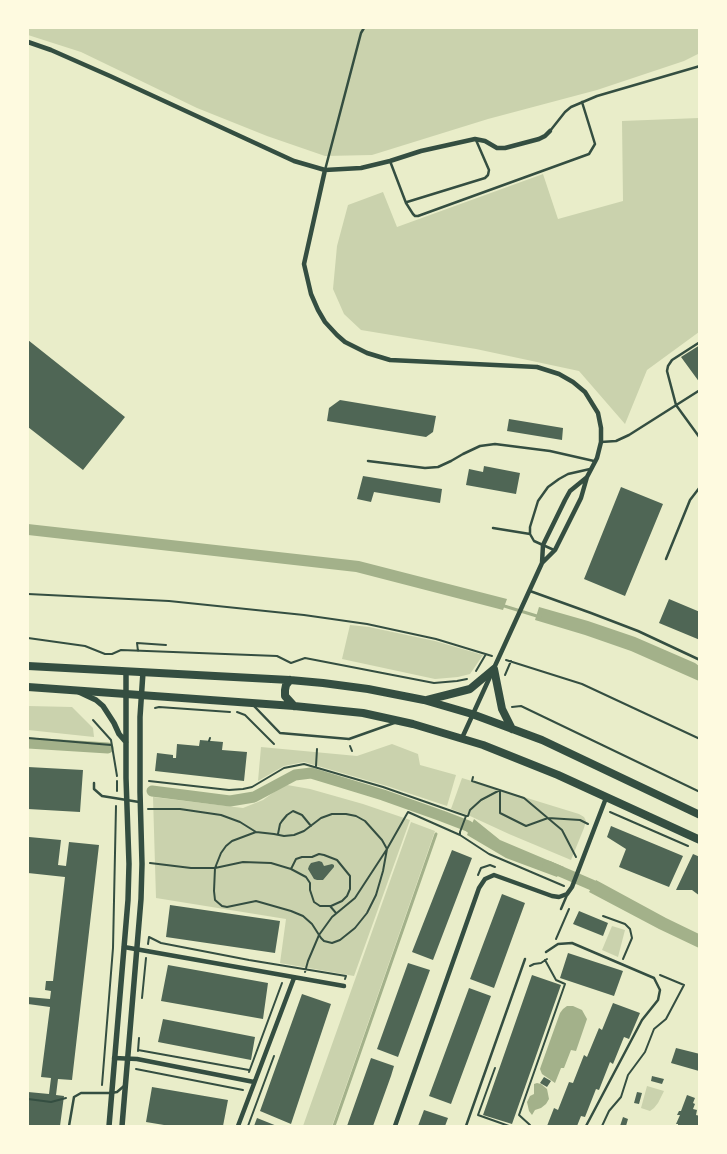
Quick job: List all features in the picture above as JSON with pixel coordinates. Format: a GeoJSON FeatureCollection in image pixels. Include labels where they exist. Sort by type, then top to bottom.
{"type":"FeatureCollection","features":[{"type":"Feature","properties":{"kind":"highway"},"geometry":{"type":"LineString","coordinates":[[28,666],[290,680],[368,689],[424,700],[472,714],[542,740],[700,815]]}},
{"type":"Feature","properties":{"kind":"highway"},"geometry":{"type":"LineString","coordinates":[[424,700],[470,689],[494,669],[502,709],[512,729]]}},
{"type":"Feature","properties":{"kind":"highway"},"geometry":{"type":"LineString","coordinates":[[290,680],[286,685],[285,696],[290,704],[294,706]]}},
{"type":"Feature","properties":{"kind":"highway"},"geometry":{"type":"LineString","coordinates":[[28,687],[294,706],[362,713],[401,721],[483,745],[558,775],[700,840]]}},
{"type":"Feature","properties":{"kind":"street"},"geometry":{"type":"LineString","coordinates":[[28,42],[110,76],[294,161],[325,170],[361,168],[390,161],[421,150],[475,139],[485,141],[497,148],[504,148],[539,139],[550,131]]}},
{"type":"Feature","properties":{"kind":"street"},"geometry":{"type":"LineString","coordinates":[[325,170],[304,264],[311,294],[318,310],[325,322],[337,335],[345,342],[366,353],[390,360],[537,367],[559,374],[572,382],[585,392],[598,413],[601,442],[595,462],[587,477],[581,498],[555,550],[542,563]]}},
{"type":"Feature","properties":{"kind":"street"},"geometry":{"type":"LineString","coordinates":[[462,738],[542,563],[543,545],[570,491],[587,477]]}},
{"type":"Feature","properties":{"kind":"street"},"geometry":{"type":"LineString","coordinates":[[109,1126],[128,900],[126,671]]}},
{"type":"Feature","properties":{"kind":"street"},"geometry":{"type":"LineString","coordinates":[[122,1126],[142,864],[140,770],[143,672]]}},
{"type":"Feature","properties":{"kind":"street"},"geometry":{"type":"LineString","coordinates":[[76,690],[96,700],[103,706],[119,734],[126,742]]}},
{"type":"Feature","properties":{"kind":"street"},"geometry":{"type":"LineString","coordinates":[[395,1126],[479,888],[485,879],[494,875],[552,896],[559,897],[570,890],[606,798]]}},
{"type":"Feature","properties":{"kind":"street"},"geometry":{"type":"LineString","coordinates":[[124,947],[344,986]]}},
{"type":"Feature","properties":{"kind":"street"},"geometry":{"type":"LineString","coordinates":[[238,1126],[294,978]]}},
{"type":"Feature","properties":{"kind":"street"},"geometry":{"type":"LineString","coordinates":[[114,1058],[137,1059],[254,1082]]}},
{"type":"Feature","properties":{"kind":"lane"},"geometry":{"type":"LineString","coordinates":[[325,170],[361,33],[364,28]]}},
{"type":"Feature","properties":{"kind":"lane"},"geometry":{"type":"LineString","coordinates":[[550,131],[571,106],[597,96],[700,66]]}},
{"type":"Feature","properties":{"kind":"lane"},"geometry":{"type":"LineString","coordinates":[[390,161],[406,203],[413,214],[418,216],[589,154],[594,144],[582,102]]}},
{"type":"Feature","properties":{"kind":"lane"},"geometry":{"type":"LineString","coordinates":[[406,203],[485,178],[489,170],[475,139]]}},
{"type":"Feature","properties":{"kind":"lane"},"geometry":{"type":"LineString","coordinates":[[700,342],[672,360],[667,371],[676,405],[700,438]]}},
{"type":"Feature","properties":{"kind":"lane"},"geometry":{"type":"LineString","coordinates":[[601,442],[616,442],[700,390]]}},
{"type":"Feature","properties":{"kind":"lane"},"geometry":{"type":"LineString","coordinates":[[368,461],[425,468],[438,467],[480,446],[495,444],[550,451],[595,462]]}},
{"type":"Feature","properties":{"kind":"lane"},"geometry":{"type":"LineString","coordinates":[[555,550],[534,541],[530,534],[530,527],[538,501],[548,487],[559,479],[568,474],[592,469]]}},
{"type":"Feature","properties":{"kind":"lane"},"geometry":{"type":"LineString","coordinates":[[666,559],[690,500],[700,487]]}},
{"type":"Feature","properties":{"kind":"lane"},"geometry":{"type":"LineString","coordinates":[[494,528],[530,534]]}},
{"type":"Feature","properties":{"kind":"lane"},"geometry":{"type":"LineString","coordinates":[[530,591],[638,631],[700,660]]}},
{"type":"Feature","properties":{"kind":"lane"},"geometry":{"type":"LineString","coordinates":[[251,703],[280,733],[349,739],[401,721]]}},
{"type":"Feature","properties":{"kind":"lane"},"geometry":{"type":"LineString","coordinates":[[94,783],[94,788],[100,796],[140,802]]}},
{"type":"Feature","properties":{"kind":"lane"},"geometry":{"type":"LineString","coordinates":[[562,909],[570,890]]}},
{"type":"Feature","properties":{"kind":"lane"},"geometry":{"type":"LineString","coordinates":[[546,952],[558,944],[572,943],[654,978],[660,990],[658,1000],[642,1020],[586,1126]]}},
{"type":"Feature","properties":{"kind":"lane"},"geometry":{"type":"LineString","coordinates":[[466,1126],[525,958]]}},
{"type":"Feature","properties":{"kind":"lane"},"geometry":{"type":"LineString","coordinates":[[69,1126],[74,1096],[81,1093],[111,1093],[120,1090],[126,1084]]}},
{"type":"Feature","properties":{"kind":"path"},"geometry":{"type":"LineString","coordinates":[[28,594],[169,601],[304,615],[368,624],[436,639],[486,654],[474,675]]}},
{"type":"Feature","properties":{"kind":"path"},"geometry":{"type":"LineString","coordinates":[[28,638],[85,646],[105,654],[112,654],[121,650],[278,656],[292,663],[305,658],[434,683],[469,678]]}},
{"type":"Feature","properties":{"kind":"path"},"geometry":{"type":"LineString","coordinates":[[138,651],[137,643],[166,645]]}},
{"type":"Feature","properties":{"kind":"path"},"geometry":{"type":"LineString","coordinates":[[511,661],[582,684],[700,739]]}},
{"type":"Feature","properties":{"kind":"path"},"geometry":{"type":"LineString","coordinates":[[510,707],[521,706],[699,792]]}},
{"type":"Feature","properties":{"kind":"path"},"geometry":{"type":"LineString","coordinates":[[155,708],[238,712],[245,715],[274,744]]}},
{"type":"Feature","properties":{"kind":"path"},"geometry":{"type":"LineString","coordinates":[[93,720],[111,740],[117,776],[113,948],[102,1093]]}},
{"type":"Feature","properties":{"kind":"path"},"geometry":{"type":"LineString","coordinates":[[28,738],[111,745]]}},
{"type":"Feature","properties":{"kind":"path"},"geometry":{"type":"LineString","coordinates":[[316,766],[317,749]]}},
{"type":"Feature","properties":{"kind":"path"},"geometry":{"type":"LineString","coordinates":[[149,781],[229,790],[243,789],[252,787],[284,768],[304,764],[316,766],[398,792],[466,816]]}},
{"type":"Feature","properties":{"kind":"path"},"geometry":{"type":"LineString","coordinates":[[473,777],[472,781],[524,798],[562,830],[579,868]]}},
{"type":"Feature","properties":{"kind":"path"},"geometry":{"type":"LineString","coordinates":[[460,833],[470,810],[481,800],[500,790]]}},
{"type":"Feature","properties":{"kind":"path"},"geometry":{"type":"LineString","coordinates":[[500,790],[500,814],[526,826],[548,818],[580,820],[588,824]]}},
{"type":"Feature","properties":{"kind":"path"},"geometry":{"type":"LineString","coordinates":[[148,809],[180,809],[221,815],[240,822],[256,832],[284,836],[304,831],[321,818],[332,814],[356,816],[366,822],[387,849],[384,871],[376,895],[367,913],[355,928],[340,940],[332,943],[324,941],[312,924],[302,916],[291,911],[256,901],[227,907],[218,904],[214,896],[215,868],[221,853],[232,841],[256,832]]}},
{"type":"Feature","properties":{"kind":"path"},"geometry":{"type":"LineString","coordinates":[[278,835],[280,824],[293,811],[302,815],[311,826]]}},
{"type":"Feature","properties":{"kind":"path"},"geometry":{"type":"LineString","coordinates":[[304,979],[308,961],[319,935],[336,913],[355,898],[387,849],[408,812],[460,833],[489,854],[570,890]]}},
{"type":"Feature","properties":{"kind":"path"},"geometry":{"type":"LineString","coordinates":[[610,812],[689,846]]}},
{"type":"Feature","properties":{"kind":"path"},"geometry":{"type":"LineString","coordinates":[[150,863],[191,868],[215,868],[243,862],[270,863],[290,869],[309,880],[314,902],[320,906],[330,906],[342,901],[350,889],[350,876],[337,860],[324,855],[319,854],[296,859],[290,869]]}},
{"type":"Feature","properties":{"kind":"path"},"geometry":{"type":"LineString","coordinates":[[530,965],[541,963],[549,958],[571,904]]}},
{"type":"Feature","properties":{"kind":"path"},"geometry":{"type":"LineString","coordinates":[[330,906],[336,913]]}},
{"type":"Feature","properties":{"kind":"path"},"geometry":{"type":"LineString","coordinates":[[603,916],[625,924],[630,929],[632,938],[621,964]]}},
{"type":"Feature","properties":{"kind":"path"},"geometry":{"type":"LineString","coordinates":[[141,1004],[149,936],[161,944],[346,976],[344,986]]}},
{"type":"Feature","properties":{"kind":"path"},"geometry":{"type":"LineString","coordinates":[[529,1126],[519,1115],[565,984],[556,980],[545,960]]}},
{"type":"Feature","properties":{"kind":"path"},"geometry":{"type":"LineString","coordinates":[[602,1126],[610,1111],[621,1097],[628,1075],[645,1052],[654,1029],[666,1019],[684,986],[658,974],[654,978]]}},
{"type":"Feature","properties":{"kind":"path"},"geometry":{"type":"LineString","coordinates":[[136,1069],[242,1090],[281,980]]}},
{"type":"Feature","properties":{"kind":"path"},"geometry":{"type":"LineString","coordinates":[[139,1032],[138,1050],[250,1070]]}},
{"type":"Feature","properties":{"kind":"path"},"geometry":{"type":"LineString","coordinates":[[248,1126],[275,1053]]}},
{"type":"Feature","properties":{"kind":"path"},"geometry":{"type":"LineString","coordinates":[[477,1119],[495,1068]]}},
{"type":"Feature","properties":{"kind":"path"},"geometry":{"type":"LineString","coordinates":[[28,1099],[51,1102],[74,1096]]}},
{"type":"Feature","properties":{"kind":"path"},"geometry":{"type":"LineString","coordinates":[[478,1115],[509,1126]]}},
{"type":"Feature","properties":{"kind":"shaded area"},"geometry":{"type":"Polygon","coordinates":[[[28,28],[699,28],[700,53],[684,61],[597,90],[488,119],[372,155],[325,156],[267,136],[197,108],[81,52],[28,35],[28,28]]]}},
{"type":"Feature","properties":{"kind":"shaded area"},"geometry":{"type":"Polygon","coordinates":[[[699,118],[699,332],[647,370],[625,424],[579,371],[476,349],[361,330],[344,314],[333,289],[337,246],[348,205],[383,192],[397,227],[543,174],[558,219],[623,201],[622,121],[699,118]]]}},
{"type":"Feature","properties":{"kind":"shaded area"},"geometry":{"type":"Polygon","coordinates":[[[28,524],[359,561],[507,599],[503,610],[356,572],[28,535],[28,524]]]}},
{"type":"Feature","properties":{"kind":"shaded area"},"geometry":{"type":"Polygon","coordinates":[[[539,607],[635,637],[695,663],[699,666],[699,681],[631,651],[535,620],[539,607]]]}},
{"type":"Feature","properties":{"kind":"shaded area"},"geometry":{"type":"Polygon","coordinates":[[[350,625],[369,627],[435,641],[483,655],[470,674],[435,679],[342,659],[350,625]]]}},
{"type":"Feature","properties":{"kind":"shaded area"},"geometry":{"type":"Polygon","coordinates":[[[28,706],[72,707],[93,728],[94,737],[28,730],[28,706]]]}},
{"type":"Feature","properties":{"kind":"shaded area"},"geometry":{"type":"Polygon","coordinates":[[[392,744],[418,754],[420,765],[456,775],[447,806],[304,762],[284,766],[258,781],[261,747],[357,756],[392,744]]]}},
{"type":"Feature","properties":{"kind":"shaded area"},"geometry":{"type":"Polygon","coordinates":[[[462,778],[584,817],[586,821],[584,828],[571,860],[451,809],[462,778]]]}},
{"type":"Feature","properties":{"kind":"shaded area"},"geometry":{"type":"Polygon","coordinates":[[[287,785],[310,789],[363,804],[410,820],[354,976],[280,963],[286,919],[156,898],[153,797],[243,808],[263,800],[287,785]]]}},
{"type":"Feature","properties":{"kind":"shaded area"},"geometry":{"type":"Polygon","coordinates":[[[474,819],[500,840],[564,867],[557,877],[506,858],[467,835],[474,819]]]}},
{"type":"Feature","properties":{"kind":"shaded area"},"geometry":{"type":"Polygon","coordinates":[[[411,822],[435,831],[332,1126],[303,1126],[411,822]]]}},
{"type":"Feature","properties":{"kind":"shaded area"},"geometry":{"type":"Polygon","coordinates":[[[596,880],[699,934],[699,948],[589,892],[596,880]]]}},
{"type":"Feature","properties":{"kind":"shaded area"},"geometry":{"type":"Polygon","coordinates":[[[612,926],[625,930],[618,957],[602,950],[612,926]]]}},
{"type":"Feature","properties":{"kind":"shaded area"},"geometry":{"type":"Polygon","coordinates":[[[567,1006],[573,1006],[582,1010],[587,1019],[576,1051],[571,1050],[564,1068],[561,1068],[555,1083],[542,1074],[540,1069],[560,1013],[567,1006]]]}},
{"type":"Feature","properties":{"kind":"shaded area"},"geometry":{"type":"Polygon","coordinates":[[[537,1083],[547,1089],[549,1099],[541,1108],[535,1110],[532,1115],[527,1102],[530,1096],[534,1094],[534,1084],[537,1083]]]}},
{"type":"Feature","properties":{"kind":"shaded area"},"geometry":{"type":"Polygon","coordinates":[[[647,1086],[664,1091],[658,1103],[650,1111],[641,1108],[647,1086]]]}},
{"type":"Feature","properties":{"kind":"building"},"geometry":{"type":"Polygon","coordinates":[[[28,340],[125,417],[83,470],[28,427],[28,340]]]}},
{"type":"Feature","properties":{"kind":"building"},"geometry":{"type":"Polygon","coordinates":[[[700,345],[700,383],[681,357],[700,345]]]}},
{"type":"Feature","properties":{"kind":"building"},"geometry":{"type":"Polygon","coordinates":[[[340,400],[436,416],[433,432],[426,437],[327,421],[329,408],[340,400]]]}},
{"type":"Feature","properties":{"kind":"building"},"geometry":{"type":"Polygon","coordinates":[[[509,419],[563,428],[562,440],[507,431],[509,419]]]}},
{"type":"Feature","properties":{"kind":"building"},"geometry":{"type":"Polygon","coordinates":[[[484,466],[520,473],[516,494],[466,485],[469,469],[483,472],[484,466]]]}},
{"type":"Feature","properties":{"kind":"building"},"geometry":{"type":"Polygon","coordinates":[[[363,476],[442,489],[440,503],[374,492],[371,502],[357,499],[363,476]]]}},
{"type":"Feature","properties":{"kind":"building"},"geometry":{"type":"Polygon","coordinates":[[[621,487],[663,504],[625,596],[584,579],[621,487]]]}},
{"type":"Feature","properties":{"kind":"building"},"geometry":{"type":"Polygon","coordinates":[[[669,599],[700,612],[700,640],[659,623],[669,599]]]}},
{"type":"Feature","properties":{"kind":"building"},"geometry":{"type":"Polygon","coordinates":[[[200,740],[223,742],[222,750],[247,752],[244,781],[155,771],[157,753],[173,755],[173,758],[176,758],[177,744],[199,746],[200,740]]]}},
{"type":"Feature","properties":{"kind":"building"},"geometry":{"type":"Polygon","coordinates":[[[28,767],[83,770],[80,812],[28,809],[28,767]]]}},
{"type":"Feature","properties":{"kind":"building"},"geometry":{"type":"Polygon","coordinates":[[[611,826],[683,856],[669,887],[619,867],[626,849],[607,837],[611,826]]]}},
{"type":"Feature","properties":{"kind":"building"},"geometry":{"type":"Polygon","coordinates":[[[29,837],[61,840],[58,865],[66,866],[69,842],[99,845],[72,1080],[58,1079],[56,1095],[64,1096],[60,1126],[28,1126],[28,1092],[49,1094],[51,1078],[41,1077],[50,1007],[28,1004],[28,997],[50,999],[51,991],[45,990],[46,981],[53,981],[65,877],[28,873],[29,837]]]}},
{"type":"Feature","properties":{"kind":"building"},"geometry":{"type":"Polygon","coordinates":[[[452,850],[472,858],[433,960],[412,952],[452,850]]]}},
{"type":"Feature","properties":{"kind":"building"},"geometry":{"type":"Polygon","coordinates":[[[693,854],[700,857],[700,896],[692,890],[676,890],[693,854]]]}},
{"type":"Feature","properties":{"kind":"building"},"geometry":{"type":"Polygon","coordinates":[[[319,861],[324,866],[334,865],[323,880],[314,879],[308,869],[311,863],[319,861]]]}},
{"type":"Feature","properties":{"kind":"building"},"geometry":{"type":"Polygon","coordinates":[[[502,894],[525,903],[494,988],[470,979],[502,894]]]}},
{"type":"Feature","properties":{"kind":"building"},"geometry":{"type":"Polygon","coordinates":[[[170,905],[280,921],[275,953],[166,937],[170,905]]]}},
{"type":"Feature","properties":{"kind":"building"},"geometry":{"type":"Polygon","coordinates":[[[579,911],[608,923],[603,936],[573,924],[579,911]]]}},
{"type":"Feature","properties":{"kind":"building"},"geometry":{"type":"Polygon","coordinates":[[[568,953],[623,971],[614,996],[560,978],[568,953]]]}},
{"type":"Feature","properties":{"kind":"building"},"geometry":{"type":"Polygon","coordinates":[[[408,963],[430,970],[398,1057],[377,1049],[408,963]]]}},
{"type":"Feature","properties":{"kind":"building"},"geometry":{"type":"Polygon","coordinates":[[[168,965],[268,983],[263,1019],[161,1001],[168,965]]]}},
{"type":"Feature","properties":{"kind":"building"},"geometry":{"type":"Polygon","coordinates":[[[532,975],[561,985],[512,1124],[483,1115],[532,975]]]}},
{"type":"Feature","properties":{"kind":"building"},"geometry":{"type":"Polygon","coordinates":[[[469,988],[491,996],[451,1104],[429,1096],[469,988]]]}},
{"type":"Feature","properties":{"kind":"building"},"geometry":{"type":"Polygon","coordinates":[[[302,994],[331,1004],[291,1124],[260,1111],[302,994]]]}},
{"type":"Feature","properties":{"kind":"building"},"geometry":{"type":"Polygon","coordinates":[[[613,1003],[640,1013],[629,1039],[624,1037],[613,1064],[610,1062],[599,1090],[596,1089],[585,1117],[581,1116],[577,1126],[547,1126],[554,1108],[558,1110],[569,1082],[573,1083],[584,1055],[587,1057],[599,1028],[602,1030],[613,1003]]]}},
{"type":"Feature","properties":{"kind":"building"},"geometry":{"type":"Polygon","coordinates":[[[163,1019],[255,1037],[251,1060],[158,1042],[163,1019]]]}},
{"type":"Feature","properties":{"kind":"building"},"geometry":{"type":"Polygon","coordinates":[[[676,1048],[700,1054],[699,1071],[671,1063],[676,1048]]]}},
{"type":"Feature","properties":{"kind":"building"},"geometry":{"type":"Polygon","coordinates":[[[371,1058],[394,1066],[391,1076],[373,1126],[347,1126],[371,1058]]]}},
{"type":"Feature","properties":{"kind":"building"},"geometry":{"type":"Polygon","coordinates":[[[652,1076],[664,1079],[662,1084],[651,1081],[652,1076]]]}},
{"type":"Feature","properties":{"kind":"building"},"geometry":{"type":"Polygon","coordinates":[[[544,1077],[551,1081],[547,1087],[540,1083],[544,1077]]]}},
{"type":"Feature","properties":{"kind":"building"},"geometry":{"type":"Polygon","coordinates":[[[152,1087],[228,1100],[223,1126],[170,1126],[146,1122],[152,1087]]]}},
{"type":"Feature","properties":{"kind":"building"},"geometry":{"type":"Polygon","coordinates":[[[637,1092],[642,1093],[639,1104],[634,1103],[637,1092]]]}},
{"type":"Feature","properties":{"kind":"building"},"geometry":{"type":"Polygon","coordinates":[[[687,1095],[695,1098],[693,1109],[697,1110],[696,1115],[700,1116],[700,1126],[678,1126],[676,1124],[680,1115],[677,1115],[681,1111],[687,1095]]]}},
{"type":"Feature","properties":{"kind":"building"},"geometry":{"type":"Polygon","coordinates":[[[424,1110],[448,1118],[445,1126],[418,1126],[424,1110]]]}},
{"type":"Feature","properties":{"kind":"building"},"geometry":{"type":"Polygon","coordinates":[[[623,1117],[628,1119],[626,1126],[620,1126],[623,1117]]]}},
{"type":"Feature","properties":{"kind":"building"},"geometry":{"type":"Polygon","coordinates":[[[257,1118],[277,1126],[254,1126],[257,1118]]]}},
{"type":"Feature","properties":{"kind":"waterway"},"geometry":{"type":"LineString","coordinates":[[501,605],[540,617]]}},
{"type":"Feature","properties":{"kind":"waterway"},"geometry":{"type":"LineString","coordinates":[[28,743],[108,748]]}},
{"type":"Feature","properties":{"kind":"waterway"},"geometry":{"type":"LineString","coordinates":[[152,791],[230,801],[254,797],[295,775],[311,773],[383,795],[442,816],[468,826],[482,836]]}},
{"type":"Feature","properties":{"kind":"waterway"},"geometry":{"type":"LineString","coordinates":[[334,1126],[436,834]]}},
{"type":"Feature","properties":{"kind":"waterway"},"geometry":{"type":"LineString","coordinates":[[548,866],[604,892]]}}]}
